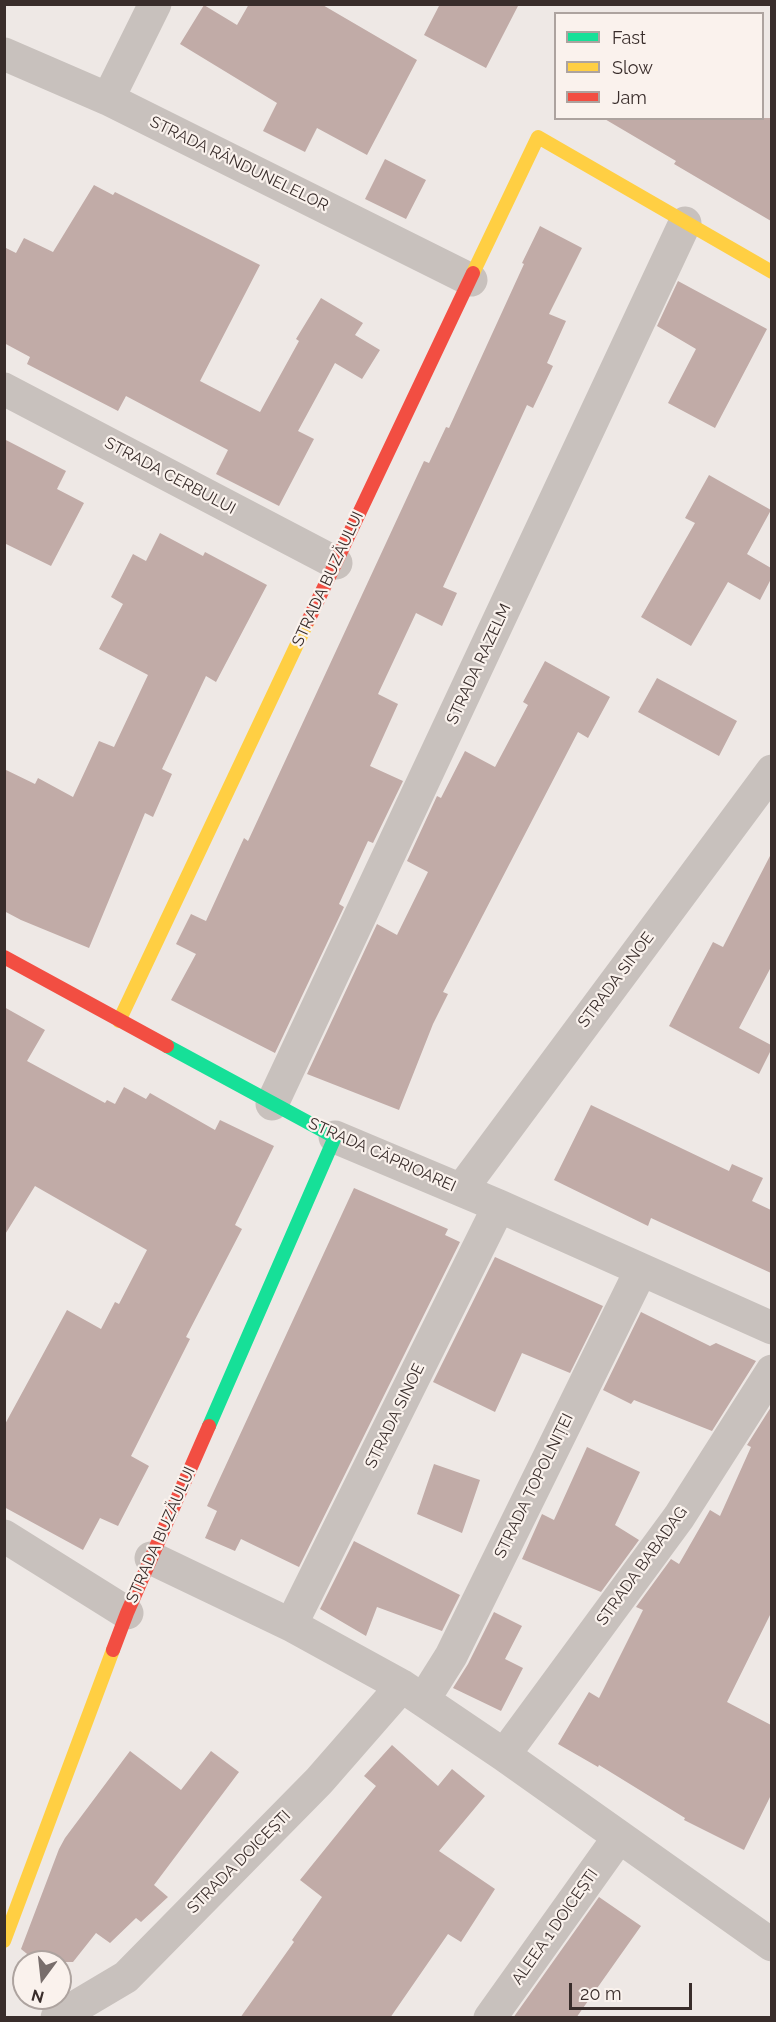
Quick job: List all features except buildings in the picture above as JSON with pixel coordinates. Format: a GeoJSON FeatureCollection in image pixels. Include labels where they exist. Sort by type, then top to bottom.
{"type":"FeatureCollection","features":[{"type":"Feature","properties":{"kind":"street"},"geometry":{"type":"LineString","coordinates":[[108,99],[155,4]]}},
{"type":"Feature","properties":{"kind":"street","name":"STRADA RÂNDUNELELOR"},"geometry":{"type":"LineString","coordinates":[[4,54],[108,99],[471,280]]}},
{"type":"Feature","properties":{"kind":"street","name":"STRADA BUZĂULUI"},"geometry":{"type":"LineString","coordinates":[[118,1021],[538,137],[685,224]]}},
{"type":"Feature","properties":{"kind":"street"},"geometry":{"type":"LineString","coordinates":[[685,224],[771,272]]}},
{"type":"Feature","properties":{"kind":"street","name":"STRADA RAZELM"},"geometry":{"type":"LineString","coordinates":[[272,1104],[685,224]]}},
{"type":"Feature","properties":{"kind":"street","name":"STRADA CERBULUI"},"geometry":{"type":"LineString","coordinates":[[4,389],[336,563]]}},
{"type":"Feature","properties":{"kind":"street","name":"STRADA SINOE"},"geometry":{"type":"LineString","coordinates":[[461,1190],[771,771]]}},
{"type":"Feature","properties":{"kind":"street","name":"STRADA CĂPRIOAREI"},"geometry":{"type":"LineString","coordinates":[[4,957],[335,1137],[499,1206],[771,1328]]}},
{"type":"Feature","properties":{"kind":"street","name":"STRADA BUZĂULUI"},"geometry":{"type":"LineString","coordinates":[[4,1941],[127,1613],[335,1137]]}},
{"type":"Feature","properties":{"kind":"street","name":"STRADA SINOE"},"geometry":{"type":"LineString","coordinates":[[291,1625],[499,1206]]}},
{"type":"Feature","properties":{"kind":"street","name":"STRADA TOPOLNIȚEI"},"geometry":{"type":"LineString","coordinates":[[413,1692],[456,1645],[641,1270]]}},
{"type":"Feature","properties":{"kind":"street","name":"STRADA BABADAG"},"geometry":{"type":"LineString","coordinates":[[504,1755],[679,1517],[771,1371]]}},
{"type":"Feature","properties":{"kind":"street"},"geometry":{"type":"LineString","coordinates":[[4,1536],[127,1613]]}},
{"type":"Feature","properties":{"kind":"street"},"geometry":{"type":"LineString","coordinates":[[151,1558],[291,1625],[413,1692],[771,1945]]}},
{"type":"Feature","properties":{"kind":"street","name":"STRADA DOICEȘTI"},"geometry":{"type":"LineString","coordinates":[[57,2018],[126,1977],[319,1781],[413,1692]]}},
{"type":"Feature","properties":{"kind":"street","name":"ALEEA 1 DOICEȘTI"},"geometry":{"type":"LineString","coordinates":[[490,2018],[619,1837]]}},
{"type":"Feature","properties":{"kind":"traffic: fast"},"geometry":{"type":"LineString","coordinates":[[167,1046],[335,1137],[209,1426]]}},
{"type":"Feature","properties":{"kind":"traffic: slow"},"geometry":{"type":"LineString","coordinates":[[473,273],[538,137],[772,272]]}},
{"type":"Feature","properties":{"kind":"traffic: slow"},"geometry":{"type":"LineString","coordinates":[[119,1021],[308,621]]}},
{"type":"Feature","properties":{"kind":"traffic: slow"},"geometry":{"type":"LineString","coordinates":[[4,1941],[113,1650]]}},
{"type":"Feature","properties":{"kind":"traffic: jam"},"geometry":{"type":"LineString","coordinates":[[308,621],[473,273]]}},
{"type":"Feature","properties":{"kind":"traffic: jam"},"geometry":{"type":"LineString","coordinates":[[4,957],[167,1046]]}},
{"type":"Feature","properties":{"kind":"traffic: jam"},"geometry":{"type":"LineString","coordinates":[[113,1650],[209,1426]]}}]}
